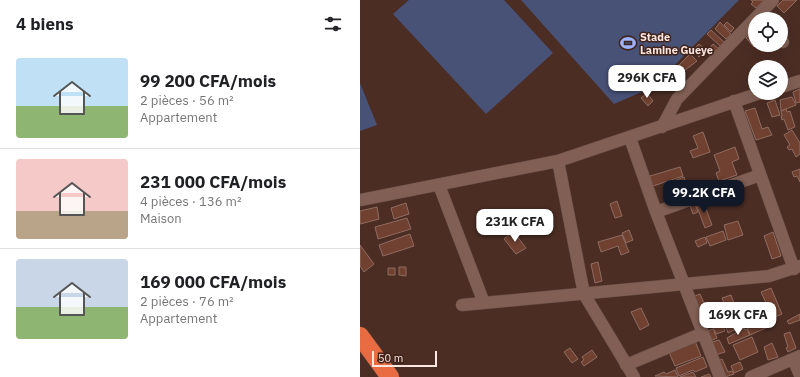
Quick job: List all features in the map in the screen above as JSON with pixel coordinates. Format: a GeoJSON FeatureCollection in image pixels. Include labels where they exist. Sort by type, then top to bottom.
{"type":"FeatureCollection","features":[{"type":"Feature","properties":{"kind":"highway"},"geometry":{"type":"LineString","coordinates":[[360,336],[390,377]]}},
{"type":"Feature","properties":{"kind":"street"},"geometry":{"type":"LineString","coordinates":[[763,12],[773,0]]}},
{"type":"Feature","properties":{"kind":"street"},"geometry":{"type":"LineString","coordinates":[[662,127],[677,99],[748,28]]}},
{"type":"Feature","properties":{"kind":"street"},"geometry":{"type":"LineString","coordinates":[[788,85],[800,81]]}},
{"type":"Feature","properties":{"kind":"street"},"geometry":{"type":"LineString","coordinates":[[360,200],[558,162],[748,97]]}},
{"type":"Feature","properties":{"kind":"street"},"geometry":{"type":"LineString","coordinates":[[462,305],[769,276],[797,268],[760,175],[734,101]]}},
{"type":"Feature","properties":{"kind":"street"},"geometry":{"type":"LineString","coordinates":[[630,138],[656,212],[720,377]]}},
{"type":"Feature","properties":{"kind":"street"},"geometry":{"type":"LineString","coordinates":[[558,162],[584,294],[634,377]]}},
{"type":"Feature","properties":{"kind":"street"},"geometry":{"type":"LineString","coordinates":[[656,212],[760,175]]}},
{"type":"Feature","properties":{"kind":"street"},"geometry":{"type":"LineString","coordinates":[[439,185],[484,303]]}},
{"type":"Feature","properties":{"kind":"street"},"geometry":{"type":"LineString","coordinates":[[626,365],[703,333]]}},
{"type":"Feature","properties":{"kind":"street"},"geometry":{"type":"LineString","coordinates":[[751,377],[797,357],[800,375]]}},
{"type":"Feature","properties":{"kind":"shaded area"},"geometry":{"type":"Polygon","coordinates":[[[409,0],[504,0],[553,53],[486,114],[393,14],[409,0]]]}},
{"type":"Feature","properties":{"kind":"shaded area","name":"Stade Lamine Gueye"},"geometry":{"type":"Polygon","coordinates":[[[521,0],[739,0],[653,87],[614,104],[521,0]]]}},
{"type":"Feature","properties":{"kind":"shaded area"},"geometry":{"type":"Polygon","coordinates":[[[360,83],[377,125],[360,131],[360,83]]]}},
{"type":"Feature","properties":{"kind":"building"},"geometry":{"type":"Polygon","coordinates":[[[751,0],[764,0],[756,8],[751,4],[753,2],[751,0]]]}},
{"type":"Feature","properties":{"kind":"building"},"geometry":{"type":"Polygon","coordinates":[[[783,0],[797,0],[785,12],[777,6],[783,0]]]}},
{"type":"Feature","properties":{"kind":"building"},"geometry":{"type":"Polygon","coordinates":[[[720,22],[731,34],[726,39],[715,29],[720,22]]]}},
{"type":"Feature","properties":{"kind":"building"},"geometry":{"type":"Polygon","coordinates":[[[727,22],[734,28],[731,32],[724,25],[727,22]]]}},
{"type":"Feature","properties":{"kind":"building"},"geometry":{"type":"Polygon","coordinates":[[[711,30],[724,42],[720,46],[707,34],[711,30]]]}},
{"type":"Feature","properties":{"kind":"building"},"geometry":{"type":"Polygon","coordinates":[[[699,44],[705,49],[699,57],[693,50],[699,44]]]}},
{"type":"Feature","properties":{"kind":"building"},"geometry":{"type":"Polygon","coordinates":[[[713,44],[719,49],[711,57],[706,52],[713,44]]]}},
{"type":"Feature","properties":{"kind":"building"},"geometry":{"type":"Polygon","coordinates":[[[690,54],[697,61],[684,71],[679,65],[690,54]]]}},
{"type":"Feature","properties":{"kind":"building"},"geometry":{"type":"Polygon","coordinates":[[[677,66],[681,70],[672,80],[667,75],[677,66]]]}},
{"type":"Feature","properties":{"kind":"building"},"geometry":{"type":"Polygon","coordinates":[[[800,89],[800,102],[796,103],[793,92],[800,89]]]}},
{"type":"Feature","properties":{"kind":"building"},"geometry":{"type":"Polygon","coordinates":[[[647,93],[653,101],[648,106],[641,98],[647,93]]]}},
{"type":"Feature","properties":{"kind":"building"},"geometry":{"type":"Polygon","coordinates":[[[792,97],[796,105],[781,111],[780,100],[788,100],[788,98],[792,97]]]}},
{"type":"Feature","properties":{"kind":"building"},"geometry":{"type":"Polygon","coordinates":[[[775,100],[780,115],[772,117],[767,103],[775,100]]]}},
{"type":"Feature","properties":{"kind":"building"},"geometry":{"type":"Polygon","coordinates":[[[755,108],[762,129],[768,127],[772,135],[756,140],[745,111],[755,108]]]}},
{"type":"Feature","properties":{"kind":"building"},"geometry":{"type":"Polygon","coordinates":[[[786,109],[787,112],[790,111],[795,127],[788,130],[784,119],[782,120],[781,116],[781,111],[786,109]]]}},
{"type":"Feature","properties":{"kind":"building"},"geometry":{"type":"Polygon","coordinates":[[[792,130],[800,143],[800,154],[796,157],[792,149],[789,150],[787,147],[790,145],[784,135],[792,130]]]}},
{"type":"Feature","properties":{"kind":"building"},"geometry":{"type":"Polygon","coordinates":[[[703,132],[710,152],[693,158],[690,151],[698,148],[693,136],[703,132]]]}},
{"type":"Feature","properties":{"kind":"building"},"geometry":{"type":"Polygon","coordinates":[[[735,147],[739,159],[732,162],[737,175],[719,181],[716,173],[720,171],[714,155],[735,147]]]}},
{"type":"Feature","properties":{"kind":"building"},"geometry":{"type":"Polygon","coordinates":[[[680,167],[683,176],[653,186],[650,176],[680,167]]]}},
{"type":"Feature","properties":{"kind":"building"},"geometry":{"type":"Polygon","coordinates":[[[800,169],[800,182],[797,176],[794,177],[792,172],[800,169]]]}},
{"type":"Feature","properties":{"kind":"building"},"geometry":{"type":"Polygon","coordinates":[[[684,177],[689,192],[679,196],[674,181],[684,177]]]}},
{"type":"Feature","properties":{"kind":"building"},"geometry":{"type":"Polygon","coordinates":[[[617,201],[622,216],[615,218],[610,204],[617,201]]]}},
{"type":"Feature","properties":{"kind":"building"},"geometry":{"type":"Polygon","coordinates":[[[703,201],[712,225],[705,228],[696,204],[703,201]]]}},
{"type":"Feature","properties":{"kind":"building"},"geometry":{"type":"Polygon","coordinates":[[[406,203],[409,214],[394,219],[391,208],[406,203]]]}},
{"type":"Feature","properties":{"kind":"building"},"geometry":{"type":"Polygon","coordinates":[[[695,204],[698,212],[693,214],[690,206],[695,204]]]}},
{"type":"Feature","properties":{"kind":"building"},"geometry":{"type":"Polygon","coordinates":[[[377,207],[379,219],[360,224],[360,211],[377,207]]]}},
{"type":"Feature","properties":{"kind":"building"},"geometry":{"type":"Polygon","coordinates":[[[407,218],[411,229],[378,239],[375,227],[407,218]]]}},
{"type":"Feature","properties":{"kind":"building"},"geometry":{"type":"Polygon","coordinates":[[[738,221],[743,235],[728,240],[724,225],[738,221]]]}},
{"type":"Feature","properties":{"kind":"building"},"geometry":{"type":"Polygon","coordinates":[[[629,230],[633,240],[626,243],[622,233],[629,230]]]}},
{"type":"Feature","properties":{"kind":"building"},"geometry":{"type":"Polygon","coordinates":[[[513,231],[526,248],[516,254],[504,239],[513,231]]]}},
{"type":"Feature","properties":{"kind":"building"},"geometry":{"type":"Polygon","coordinates":[[[723,231],[726,240],[710,246],[706,237],[723,231]]]}},
{"type":"Feature","properties":{"kind":"building"},"geometry":{"type":"Polygon","coordinates":[[[773,232],[781,256],[772,259],[764,236],[773,232]]]}},
{"type":"Feature","properties":{"kind":"building"},"geometry":{"type":"Polygon","coordinates":[[[410,234],[414,246],[383,256],[379,245],[410,234]]]}},
{"type":"Feature","properties":{"kind":"building"},"geometry":{"type":"Polygon","coordinates":[[[622,235],[629,252],[621,255],[618,246],[601,252],[598,242],[622,235]]]}},
{"type":"Feature","properties":{"kind":"building"},"geometry":{"type":"Polygon","coordinates":[[[705,237],[707,243],[698,247],[695,241],[705,237]]]}},
{"type":"Feature","properties":{"kind":"building"},"geometry":{"type":"Polygon","coordinates":[[[360,245],[374,264],[364,272],[360,266],[360,245]]]}},
{"type":"Feature","properties":{"kind":"building"},"geometry":{"type":"Polygon","coordinates":[[[598,262],[602,281],[595,283],[591,264],[598,262]]]}},
{"type":"Feature","properties":{"kind":"building"},"geometry":{"type":"Polygon","coordinates":[[[399,267],[406,267],[406,276],[399,275],[399,267]]]}},
{"type":"Feature","properties":{"kind":"building"},"geometry":{"type":"Polygon","coordinates":[[[388,268],[395,268],[395,275],[388,275],[388,268]]]}},
{"type":"Feature","properties":{"kind":"building"},"geometry":{"type":"Polygon","coordinates":[[[771,288],[782,314],[773,318],[761,292],[771,288]]]}},
{"type":"Feature","properties":{"kind":"building"},"geometry":{"type":"Polygon","coordinates":[[[700,294],[711,319],[702,323],[692,297],[700,294]]]}},
{"type":"Feature","properties":{"kind":"building"},"geometry":{"type":"Polygon","coordinates":[[[731,295],[737,311],[728,314],[722,298],[731,295]]]}},
{"type":"Feature","properties":{"kind":"building"},"geometry":{"type":"Polygon","coordinates":[[[716,303],[719,314],[714,316],[710,305],[716,303]]]}},
{"type":"Feature","properties":{"kind":"building"},"geometry":{"type":"Polygon","coordinates":[[[710,305],[713,313],[710,313],[707,306],[710,305]]]}},
{"type":"Feature","properties":{"kind":"building"},"geometry":{"type":"Polygon","coordinates":[[[641,308],[649,325],[640,330],[631,312],[641,308]]]}},
{"type":"Feature","properties":{"kind":"building"},"geometry":{"type":"Polygon","coordinates":[[[739,311],[741,316],[731,320],[729,315],[739,311]]]}},
{"type":"Feature","properties":{"kind":"building"},"geometry":{"type":"Polygon","coordinates":[[[800,314],[800,320],[789,324],[787,321],[800,314]]]}},
{"type":"Feature","properties":{"kind":"building"},"geometry":{"type":"Polygon","coordinates":[[[719,317],[725,331],[716,334],[710,320],[719,317]]]}},
{"type":"Feature","properties":{"kind":"building"},"geometry":{"type":"Polygon","coordinates":[[[741,317],[745,325],[728,333],[725,324],[741,317]]]}},
{"type":"Feature","properties":{"kind":"building"},"geometry":{"type":"Polygon","coordinates":[[[764,319],[768,327],[750,335],[747,327],[764,319]]]}},
{"type":"Feature","properties":{"kind":"building"},"geometry":{"type":"Polygon","coordinates":[[[744,328],[745,330],[747,329],[750,335],[729,344],[727,338],[744,328]]]}},
{"type":"Feature","properties":{"kind":"building"},"geometry":{"type":"Polygon","coordinates":[[[713,329],[717,338],[710,341],[706,332],[713,329]]]}},
{"type":"Feature","properties":{"kind":"building"},"geometry":{"type":"Polygon","coordinates":[[[790,332],[796,348],[788,352],[784,334],[790,332]]]}},
{"type":"Feature","properties":{"kind":"building"},"geometry":{"type":"Polygon","coordinates":[[[752,337],[758,352],[740,360],[733,345],[752,337]]]}},
{"type":"Feature","properties":{"kind":"building"},"geometry":{"type":"Polygon","coordinates":[[[719,340],[725,352],[715,355],[712,342],[719,340]]]}},
{"type":"Feature","properties":{"kind":"building"},"geometry":{"type":"Polygon","coordinates":[[[695,341],[701,356],[675,366],[669,352],[695,341]]]}},
{"type":"Feature","properties":{"kind":"building"},"geometry":{"type":"Polygon","coordinates":[[[772,343],[778,357],[768,360],[764,347],[772,343]]]}},
{"type":"Feature","properties":{"kind":"building"},"geometry":{"type":"Polygon","coordinates":[[[570,348],[578,359],[572,363],[564,352],[570,348]]]}},
{"type":"Feature","properties":{"kind":"building"},"geometry":{"type":"Polygon","coordinates":[[[592,350],[597,357],[584,366],[581,362],[584,360],[582,357],[592,350]]]}},
{"type":"Feature","properties":{"kind":"building"},"geometry":{"type":"Polygon","coordinates":[[[703,357],[707,367],[695,372],[693,370],[679,376],[676,368],[703,357]]]}},
{"type":"Feature","properties":{"kind":"building"},"geometry":{"type":"Polygon","coordinates":[[[722,359],[728,372],[732,371],[734,374],[725,377],[718,361],[722,359]]]}},
{"type":"Feature","properties":{"kind":"building"},"geometry":{"type":"Polygon","coordinates":[[[740,362],[743,369],[734,373],[731,366],[740,362]]]}},
{"type":"Feature","properties":{"kind":"building"},"geometry":{"type":"Polygon","coordinates":[[[675,370],[678,377],[655,376],[664,372],[666,374],[675,370]]]}},
{"type":"Feature","properties":{"kind":"building"},"geometry":{"type":"Polygon","coordinates":[[[693,372],[696,377],[680,377],[693,372]]]}},
{"type":"Feature","properties":{"kind":"building"},"geometry":{"type":"Polygon","coordinates":[[[709,374],[711,377],[701,377],[709,374]]]}},
{"type":"Feature","properties":{"kind":"place","name":"Stade Lamine Gueye"},"geometry":{"type":"Point","coordinates":[628,43]}}]}
